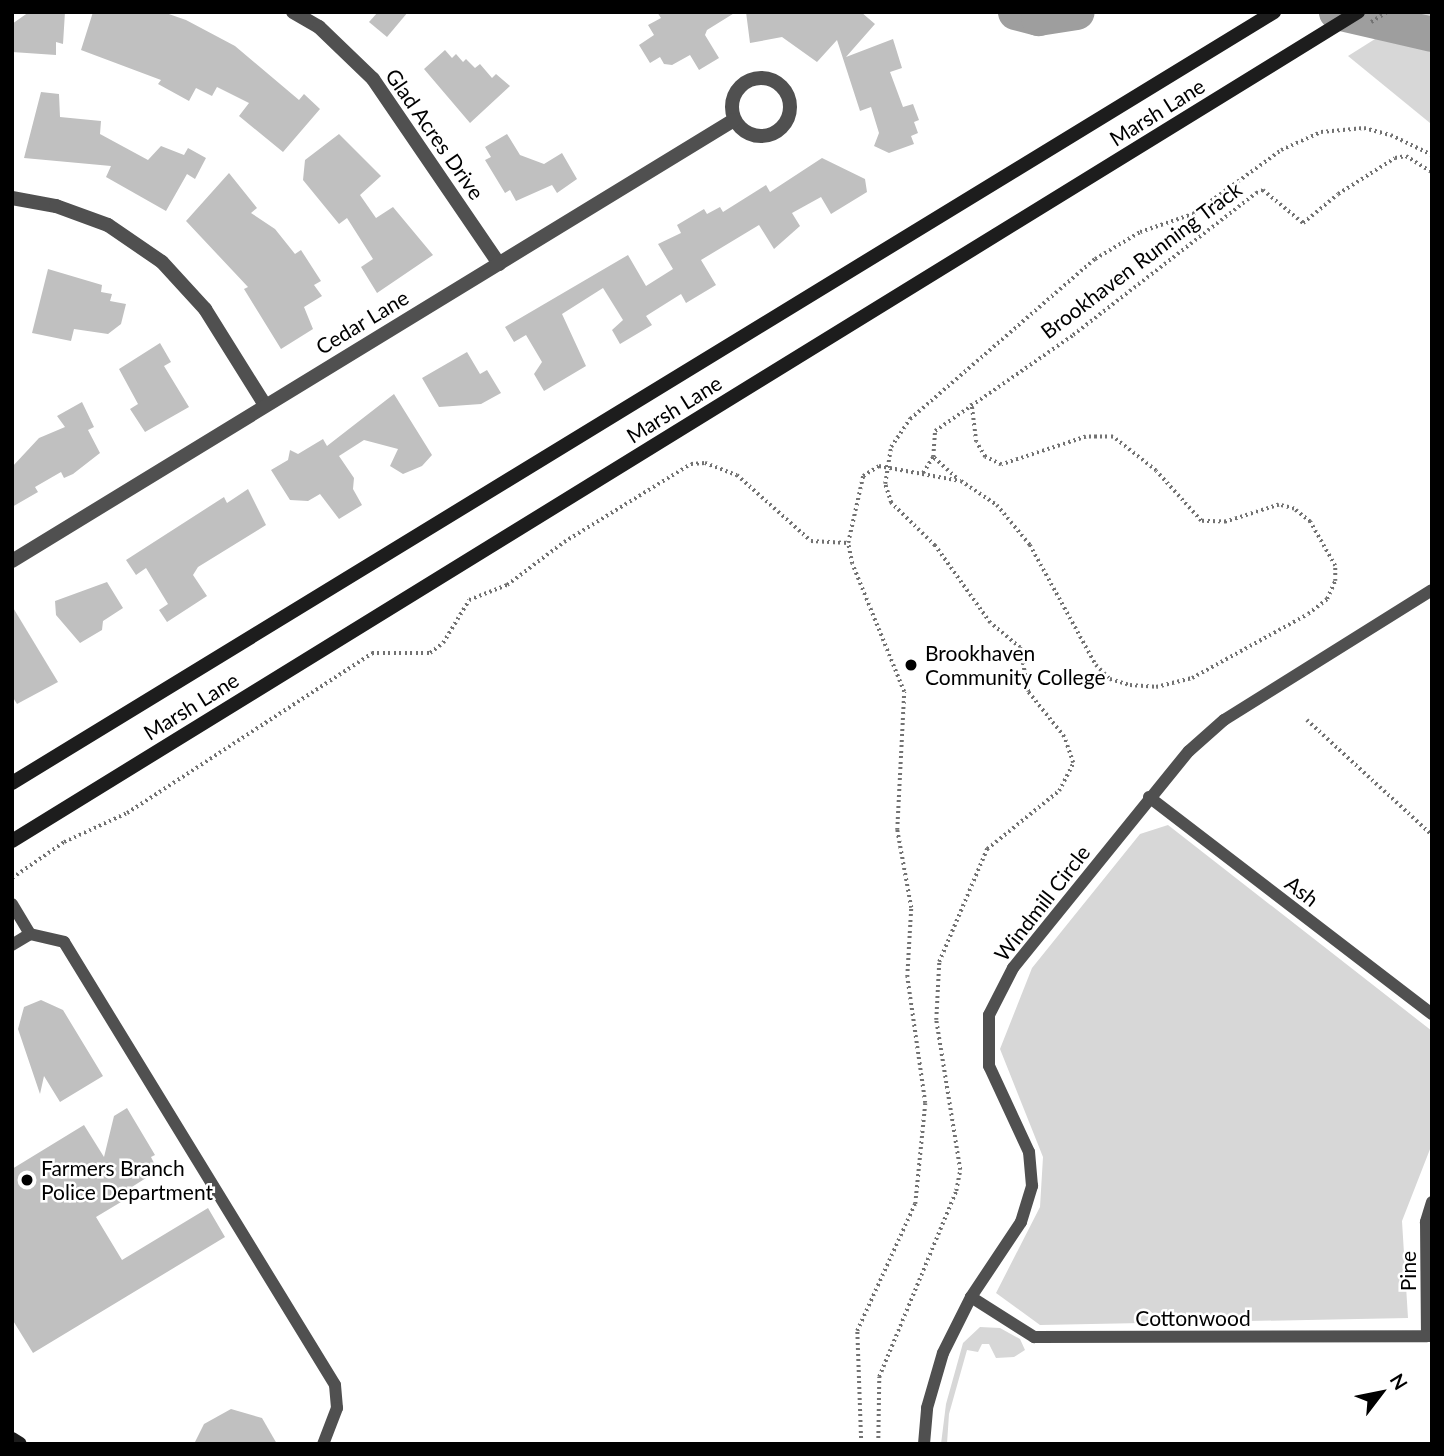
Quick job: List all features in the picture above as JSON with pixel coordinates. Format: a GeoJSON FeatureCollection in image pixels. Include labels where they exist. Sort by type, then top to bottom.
{"type":"FeatureCollection","features":[{"type":"Feature","properties":{"kind":"main road","name":"Marsh Lane"},"geometry":{"type":"LineString","coordinates":[[12,783],[1274,12]]}},
{"type":"Feature","properties":{"kind":"main road","name":"Marsh Lane"},"geometry":{"type":"LineString","coordinates":[[12,841],[1358,12]]}},
{"type":"Feature","properties":{"kind":"main road"},"geometry":{"type":"LineString","coordinates":[[12,1439],[20,1444]]}},
{"type":"Feature","properties":{"kind":"street","name":"Glad Acres Drive"},"geometry":{"type":"LineString","coordinates":[[293,12],[318,27],[373,79],[499,264]]}},
{"type":"Feature","properties":{"kind":"street"},"geometry":{"type":"LineString","coordinates":[[772,80],[786,93],[787,120],[774,133],[756,136],[734,120],[732,100],[743,83],[772,80]]}},
{"type":"Feature","properties":{"kind":"street","name":"Cedar Lane"},"geometry":{"type":"LineString","coordinates":[[12,561],[734,120]]}},
{"type":"Feature","properties":{"kind":"street"},"geometry":{"type":"LineString","coordinates":[[12,198],[56,206],[108,225],[162,262],[205,309],[265,405]]}},
{"type":"Feature","properties":{"kind":"lane","name":"Windmill Circle"},"geometry":{"type":"LineString","coordinates":[[924,1444],[927,1408],[943,1353],[971,1297],[1021,1222],[1032,1186],[1029,1152],[989,1066],[989,1015],[1013,968],[1149,797],[1223,720],[1432,590]]}},
{"type":"Feature","properties":{"kind":"lane","name":"Ash"},"geometry":{"type":"LineString","coordinates":[[1149,797],[1432,1014]]}},
{"type":"Feature","properties":{"kind":"lane"},"geometry":{"type":"LineString","coordinates":[[12,904],[30,934]]}},
{"type":"Feature","properties":{"kind":"lane"},"geometry":{"type":"LineString","coordinates":[[12,945],[30,934],[64,942],[335,1385],[337,1408],[326,1443]]}},
{"type":"Feature","properties":{"kind":"lane","name":"Pine"},"geometry":{"type":"LineString","coordinates":[[1429,1336],[1426,1222],[1432,1202]]}},
{"type":"Feature","properties":{"kind":"lane","name":"Cottonwood"},"geometry":{"type":"LineString","coordinates":[[971,1297],[1034,1337],[1429,1336]]}},
{"type":"Feature","properties":{"kind":"path"},"geometry":{"type":"LineString","coordinates":[[878,1444],[879,1377],[956,1191],[960,1170],[936,1020],[939,962],[987,849],[1059,791],[1073,763],[1064,737],[1028,692],[1020,648],[990,623],[935,546],[891,503],[887,467],[891,447],[909,419],[1119,243],[1193,214],[1281,150],[1321,132],[1364,128],[1391,135],[1432,155]]}},
{"type":"Feature","properties":{"kind":"path","name":"Brookhaven Running Track"},"geometry":{"type":"LineString","coordinates":[[923,473],[933,457],[935,431],[971,403],[1073,335],[1256,193],[1263,190],[1303,223],[1338,194],[1395,158],[1406,156],[1432,172]]}},
{"type":"Feature","properties":{"kind":"path"},"geometry":{"type":"LineString","coordinates":[[933,457],[961,481],[997,505],[1030,545],[1096,665],[1110,678],[1156,687],[1192,678],[1308,614],[1327,600],[1335,581],[1335,566],[1310,522],[1294,509],[1279,505],[1226,522],[1200,520],[1148,464],[1113,438],[1086,437],[1040,456],[1001,465],[985,457],[976,442],[971,403]]}},
{"type":"Feature","properties":{"kind":"path"},"geometry":{"type":"LineString","coordinates":[[12,878],[64,842],[127,813],[372,653],[430,653],[443,643],[470,600],[507,585],[564,542],[691,464],[705,463],[737,475],[811,541],[848,542]]}},
{"type":"Feature","properties":{"kind":"path"},"geometry":{"type":"LineString","coordinates":[[861,1444],[857,1331],[915,1204],[925,1103],[907,976],[911,908],[897,830],[904,692],[852,564],[848,542],[863,476],[871,468],[887,467],[961,481]]}},
{"type":"Feature","properties":{"kind":"path"},"geometry":{"type":"LineString","coordinates":[[1307,720],[1432,835]]}},
{"type":"Feature","properties":{"kind":"shaded area"},"geometry":{"type":"Polygon","coordinates":[[[1418,12],[1432,12],[1430,123],[1348,56],[1418,12]]]}},
{"type":"Feature","properties":{"kind":"shaded area"},"geometry":{"type":"Polygon","coordinates":[[[1168,825],[1432,1031],[1432,1144],[1402,1221],[1408,1318],[1040,1325],[996,1293],[1040,1207],[1043,1157],[1000,1049],[1032,968],[1140,834],[1168,825]]]}},
{"type":"Feature","properties":{"kind":"shaded area"},"geometry":{"type":"Polygon","coordinates":[[[980,1327],[1000,1328],[1020,1339],[1025,1350],[1014,1357],[996,1358],[989,1344],[982,1344],[978,1352],[967,1350],[949,1414],[947,1444],[941,1444],[946,1404],[963,1343],[980,1327]]]}},
{"type":"Feature","properties":{"kind":"building"},"geometry":{"type":"Polygon","coordinates":[[[29,12],[65,12],[63,44],[56,42],[56,55],[12,52],[12,24],[29,12]]]}},
{"type":"Feature","properties":{"kind":"building"},"geometry":{"type":"Polygon","coordinates":[[[93,12],[163,12],[186,20],[235,46],[299,100],[304,94],[320,109],[283,152],[239,116],[249,103],[217,87],[212,96],[196,88],[189,101],[158,84],[161,80],[81,50],[93,12]]]}},
{"type":"Feature","properties":{"kind":"building"},"geometry":{"type":"Polygon","coordinates":[[[378,12],[408,12],[387,37],[369,22],[378,12]]]}},
{"type":"Feature","properties":{"kind":"building"},"geometry":{"type":"Polygon","coordinates":[[[657,12],[736,12],[707,30],[705,35],[719,58],[699,70],[690,55],[672,65],[664,64],[660,57],[650,63],[639,45],[654,35],[648,25],[661,18],[657,12]]]}},
{"type":"Feature","properties":{"kind":"building"},"geometry":{"type":"Polygon","coordinates":[[[746,12],[861,12],[875,24],[846,57],[893,39],[902,68],[890,72],[903,107],[913,104],[919,120],[914,122],[918,133],[911,136],[914,144],[889,153],[874,146],[879,133],[871,107],[860,111],[837,40],[817,62],[782,37],[750,43],[746,12]]]}},
{"type":"Feature","properties":{"kind":"building"},"geometry":{"type":"Polygon","coordinates":[[[445,50],[452,58],[456,54],[463,62],[466,59],[475,68],[480,64],[492,78],[496,74],[510,86],[470,123],[424,69],[445,50]]]}},
{"type":"Feature","properties":{"kind":"building"},"geometry":{"type":"Polygon","coordinates":[[[41,92],[59,94],[60,117],[101,121],[100,134],[148,160],[161,146],[184,155],[188,148],[206,158],[195,179],[187,174],[166,211],[106,177],[111,166],[24,158],[41,92]]]}},
{"type":"Feature","properties":{"kind":"building"},"geometry":{"type":"Polygon","coordinates":[[[339,134],[381,176],[360,195],[376,218],[393,207],[433,255],[377,293],[361,267],[373,259],[347,218],[339,224],[303,180],[305,160],[339,134]]]}},
{"type":"Feature","properties":{"kind":"building"},"geometry":{"type":"Polygon","coordinates":[[[507,134],[520,155],[544,164],[562,153],[577,179],[557,193],[552,185],[516,201],[510,190],[505,193],[485,160],[491,157],[485,147],[507,134]]]}},
{"type":"Feature","properties":{"kind":"building"},"geometry":{"type":"Polygon","coordinates":[[[822,158],[865,179],[867,192],[831,214],[821,197],[792,213],[800,226],[774,249],[759,225],[701,260],[716,285],[686,303],[681,294],[646,316],[652,325],[620,344],[612,330],[623,320],[603,288],[562,314],[586,366],[544,391],[534,374],[542,362],[526,335],[514,342],[505,327],[628,255],[646,286],[673,269],[658,244],[681,233],[677,225],[704,209],[707,214],[720,207],[723,212],[766,185],[770,192],[822,158]]]}},
{"type":"Feature","properties":{"kind":"building"},"geometry":{"type":"Polygon","coordinates":[[[229,173],[257,208],[251,213],[275,229],[295,254],[301,250],[321,281],[314,285],[322,296],[304,307],[313,329],[281,349],[244,289],[248,287],[186,221],[229,173]]]}},
{"type":"Feature","properties":{"kind":"building"},"geometry":{"type":"Polygon","coordinates":[[[48,269],[102,285],[101,292],[112,294],[110,301],[126,304],[121,324],[108,334],[74,329],[71,341],[32,333],[48,269]]]}},
{"type":"Feature","properties":{"kind":"building"},"geometry":{"type":"Polygon","coordinates":[[[160,343],[171,362],[164,366],[189,407],[145,432],[130,409],[138,404],[119,369],[160,343]]]}},
{"type":"Feature","properties":{"kind":"building"},"geometry":{"type":"Polygon","coordinates":[[[467,352],[480,374],[487,370],[501,393],[481,404],[439,407],[422,378],[467,352]]]}},
{"type":"Feature","properties":{"kind":"building"},"geometry":{"type":"Polygon","coordinates":[[[394,394],[432,455],[422,466],[403,474],[390,466],[398,449],[364,440],[339,456],[354,478],[353,489],[362,505],[339,519],[320,494],[308,501],[290,500],[271,470],[288,460],[290,450],[298,454],[323,439],[327,446],[394,394]]]}},
{"type":"Feature","properties":{"kind":"building"},"geometry":{"type":"Polygon","coordinates":[[[82,402],[94,427],[88,430],[100,453],[73,474],[64,478],[61,472],[35,487],[38,492],[12,507],[12,467],[39,438],[65,427],[57,416],[82,402]]]}},
{"type":"Feature","properties":{"kind":"building"},"geometry":{"type":"Polygon","coordinates":[[[248,489],[266,525],[198,567],[193,575],[207,596],[167,622],[159,610],[168,604],[146,568],[136,575],[126,560],[224,497],[227,503],[248,489]]]}},
{"type":"Feature","properties":{"kind":"building"},"geometry":{"type":"Polygon","coordinates":[[[107,582],[123,608],[103,621],[102,630],[80,643],[56,615],[55,601],[107,582]]]}},
{"type":"Feature","properties":{"kind":"building"},"geometry":{"type":"Polygon","coordinates":[[[12,606],[58,682],[17,704],[12,696],[12,606]]]}},
{"type":"Feature","properties":{"kind":"building"},"geometry":{"type":"Polygon","coordinates":[[[41,1000],[63,1010],[103,1076],[60,1102],[44,1076],[40,1094],[18,1029],[24,1007],[41,1000]]]}},
{"type":"Feature","properties":{"kind":"building"},"geometry":{"type":"Polygon","coordinates":[[[127,1108],[155,1155],[151,1157],[155,1165],[151,1168],[154,1173],[127,1190],[131,1196],[96,1217],[122,1260],[208,1208],[225,1237],[33,1353],[12,1319],[12,1169],[84,1125],[104,1157],[114,1116],[127,1108]]]}},
{"type":"Feature","properties":{"kind":"building"},"geometry":{"type":"Polygon","coordinates":[[[231,1409],[262,1418],[277,1444],[194,1444],[204,1424],[231,1409]]]}},
{"type":"Feature","properties":{"kind":"waterway"},"geometry":{"type":"LineString","coordinates":[[1015,12],[1038,18],[1077,12]]}},
{"type":"Feature","properties":{"kind":"waterway"},"geometry":{"type":"LineString","coordinates":[[1336,12],[1432,34]]}},
{"type":"Feature","properties":{"kind":"place","name":"Brookhaven Community College"},"geometry":{"type":"Point","coordinates":[911,665]}},
{"type":"Feature","properties":{"kind":"place","name":"Farmers Branch Police Department"},"geometry":{"type":"Point","coordinates":[27,1180]}}]}
